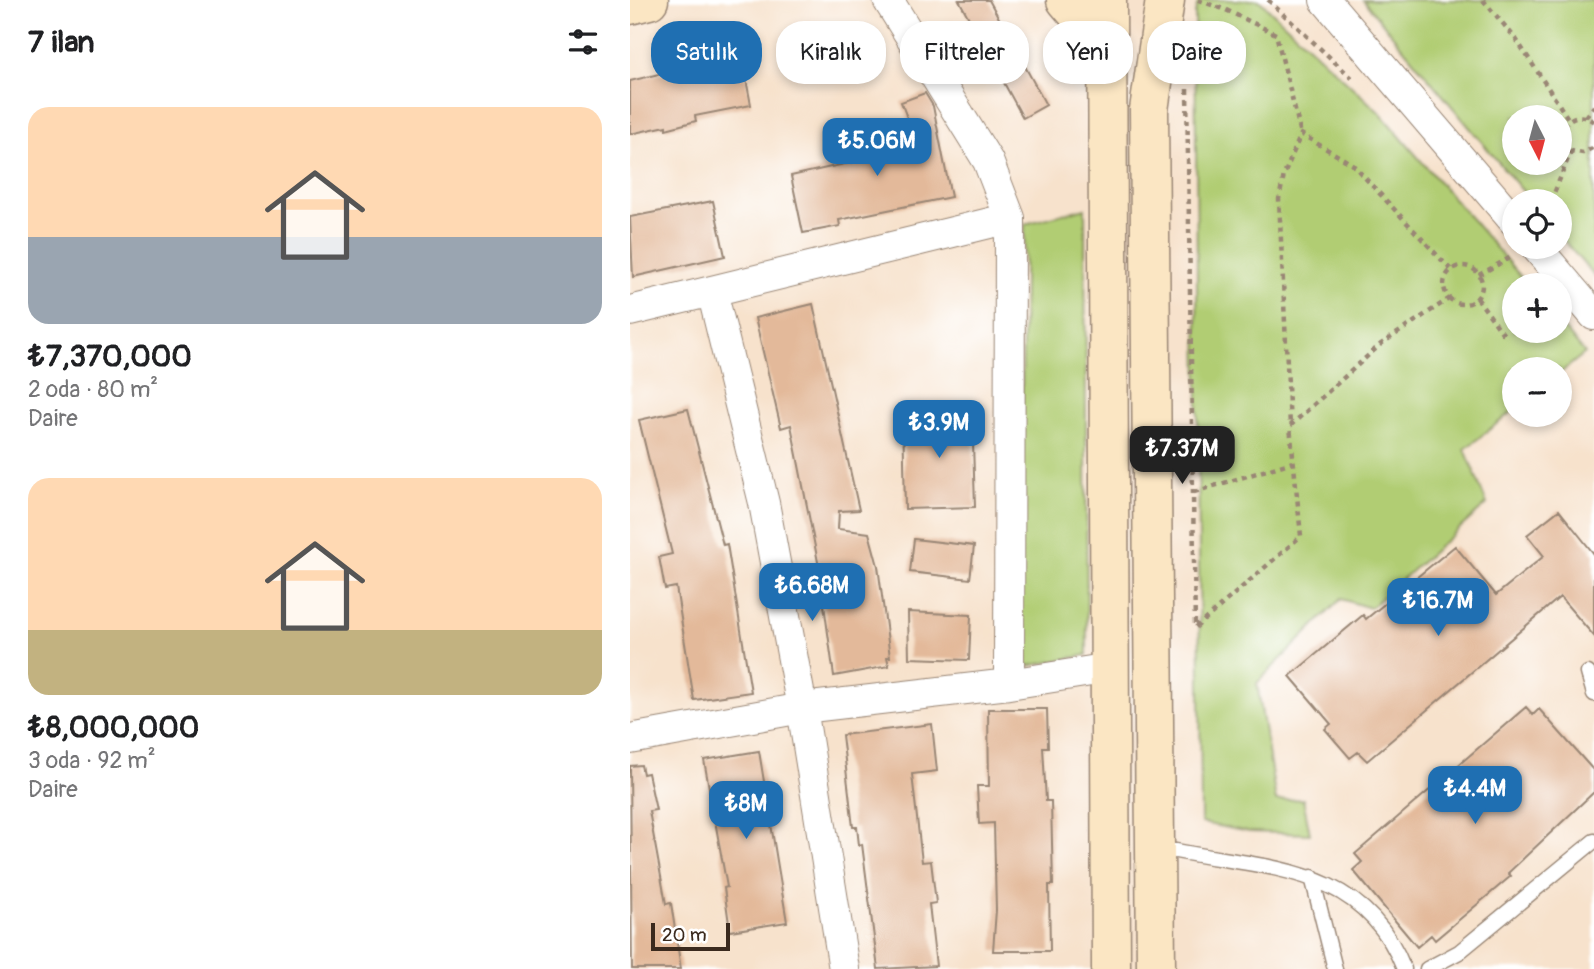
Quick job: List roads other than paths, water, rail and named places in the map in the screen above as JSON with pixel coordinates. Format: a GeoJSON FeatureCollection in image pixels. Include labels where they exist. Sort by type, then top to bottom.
{"type":"FeatureCollection","features":[{"type":"Feature","properties":{"kind":"main road"},"geometry":{"type":"LineString","coordinates":[[630,5],[649,0]]}},
{"type":"Feature","properties":{"kind":"main road"},"geometry":{"type":"LineString","coordinates":[[1066,0],[1084,21]]}},
{"type":"Feature","properties":{"kind":"main road"},"geometry":{"type":"LineString","coordinates":[[1107,0],[1107,21]]}},
{"type":"Feature","properties":{"kind":"main road"},"geometry":{"type":"LineString","coordinates":[[1156,969],[1149,110],[1165,0]]}},
{"type":"Feature","properties":{"kind":"main road"},"geometry":{"type":"LineString","coordinates":[[1106,84],[1111,969]]}},
{"type":"Feature","properties":{"kind":"street"},"geometry":{"type":"LineString","coordinates":[[888,0],[988,161],[1010,218],[1009,684]]}},
{"type":"Feature","properties":{"kind":"street"},"geometry":{"type":"LineString","coordinates":[[1330,3],[1502,206]]}},
{"type":"Feature","properties":{"kind":"street"},"geometry":{"type":"LineString","coordinates":[[630,310],[1010,218]]}},
{"type":"Feature","properties":{"kind":"street"},"geometry":{"type":"LineString","coordinates":[[1538,259],[1594,315]]}},
{"type":"Feature","properties":{"kind":"street"},"geometry":{"type":"LineString","coordinates":[[712,291],[764,503],[802,708],[844,969]]}},
{"type":"Feature","properties":{"kind":"street"},"geometry":{"type":"LineString","coordinates":[[630,739],[802,708],[1009,684],[1110,668]]}},
{"type":"Feature","properties":{"kind":"lane"},"geometry":{"type":"LineString","coordinates":[[1588,673],[1594,694]]}},
{"type":"Feature","properties":{"kind":"lane"},"geometry":{"type":"LineString","coordinates":[[1427,969],[1459,952],[1594,841]]}},
{"type":"Feature","properties":{"kind":"lane"},"geometry":{"type":"LineString","coordinates":[[1155,851],[1176,851],[1312,877],[1344,892],[1371,913],[1386,931],[1404,969]]}},
{"type":"Feature","properties":{"kind":"lane"},"geometry":{"type":"LineString","coordinates":[[1312,877],[1335,969]]}}]}
